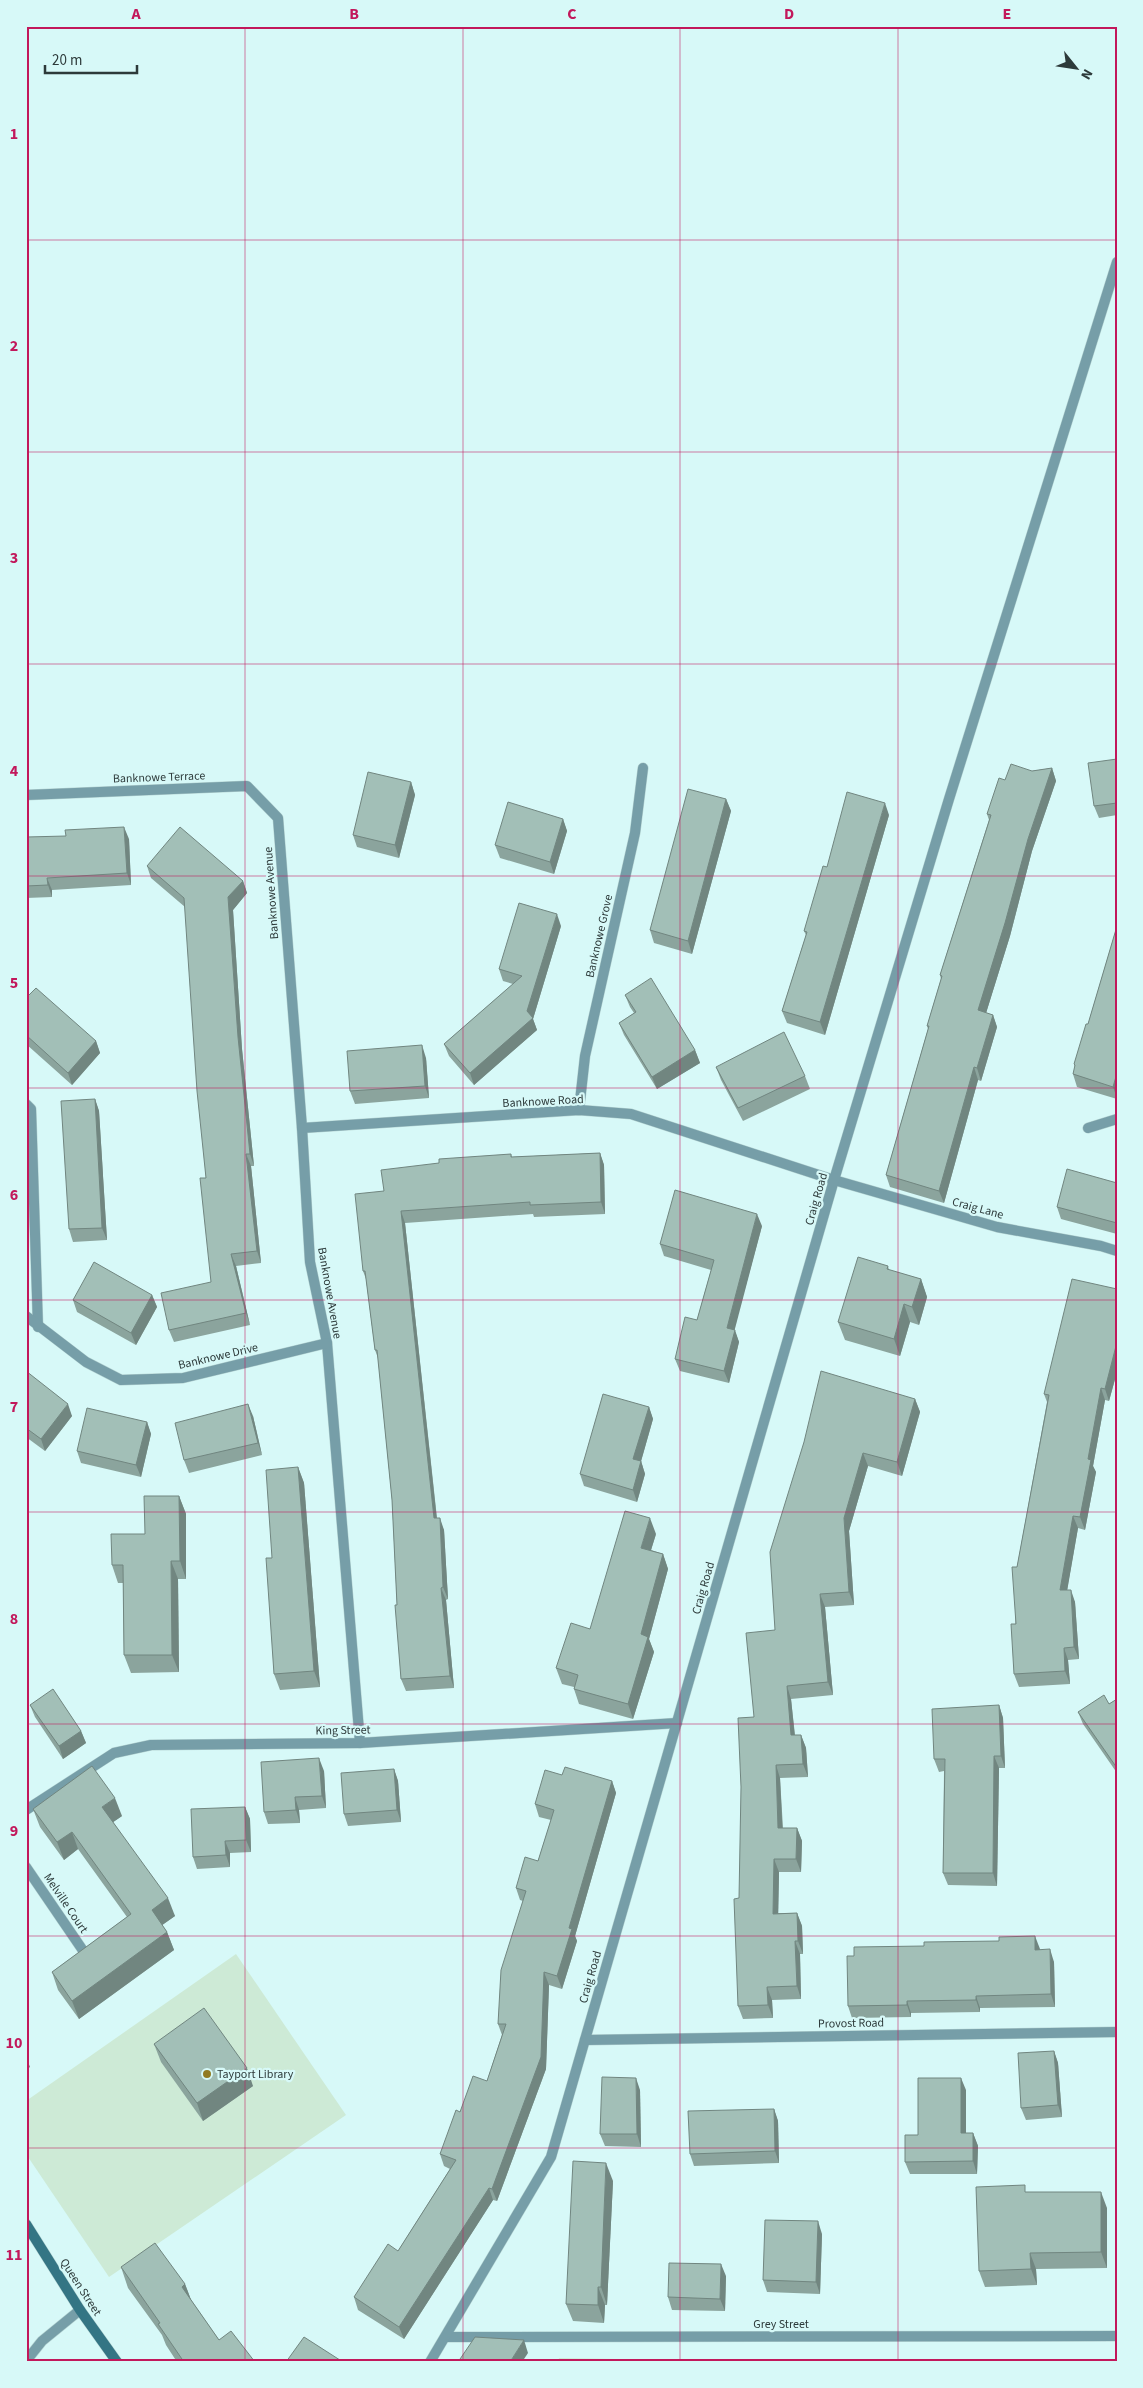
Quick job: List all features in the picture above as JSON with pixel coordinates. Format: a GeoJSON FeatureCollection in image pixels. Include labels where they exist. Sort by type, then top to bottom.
{"type":"FeatureCollection","features":[{"type":"Feature","properties":{"kind":"main road","name":"Queen Street"},"geometry":{"type":"LineString","coordinates":[[26,2224],[80,2310],[117,2362]]}},
{"type":"Feature","properties":{"kind":"street","name":"Craig Road"},"geometry":{"type":"LineString","coordinates":[[430,2362],[446,2338],[551,2157],[834,1180],[949,799],[1117,262]]}},
{"type":"Feature","properties":{"kind":"street","name":"Banknowe Grove"},"geometry":{"type":"LineString","coordinates":[[579,1110],[585,1056],[634,833],[642,768]]}},
{"type":"Feature","properties":{"kind":"street","name":"Banknowe Terrace"},"geometry":{"type":"LineString","coordinates":[[26,795],[247,786],[278,818]]}},
{"type":"Feature","properties":{"kind":"street","name":"Banknowe Avenue"},"geometry":{"type":"LineString","coordinates":[[278,818],[302,1128],[310,1262],[327,1343],[360,1743]]}},
{"type":"Feature","properties":{"kind":"street"},"geometry":{"type":"LineString","coordinates":[[26,1104],[31,1109],[38,1327]]}},
{"type":"Feature","properties":{"kind":"street","name":"Banknowe Road"},"geometry":{"type":"LineString","coordinates":[[302,1128],[579,1110],[631,1114],[834,1180]]}},
{"type":"Feature","properties":{"kind":"street"},"geometry":{"type":"LineString","coordinates":[[1088,1128],[1117,1119]]}},
{"type":"Feature","properties":{"kind":"street","name":"Craig Lane"},"geometry":{"type":"LineString","coordinates":[[834,1180],[996,1227],[1101,1246],[1117,1251]]}},
{"type":"Feature","properties":{"kind":"street","name":"Banknowe Drive"},"geometry":{"type":"LineString","coordinates":[[26,1316],[86,1362],[121,1380],[183,1378],[327,1343]]}},
{"type":"Feature","properties":{"kind":"street","name":"King Street"},"geometry":{"type":"LineString","coordinates":[[26,1810],[114,1753],[151,1745],[360,1743],[677,1723]]}},
{"type":"Feature","properties":{"kind":"street","name":"Melville Court"},"geometry":{"type":"LineString","coordinates":[[26,1867],[84,1952]]}},
{"type":"Feature","properties":{"kind":"street","name":"Provost Road"},"geometry":{"type":"LineString","coordinates":[[585,2040],[1117,2032]]}},
{"type":"Feature","properties":{"kind":"street"},"geometry":{"type":"LineString","coordinates":[[26,2362],[42,2341],[80,2310]]}},
{"type":"Feature","properties":{"kind":"street","name":"Grey Street"},"geometry":{"type":"LineString","coordinates":[[446,2338],[1117,2336]]}},
{"type":"Feature","properties":{"kind":"green space"},"geometry":{"type":"Polygon","coordinates":[[[236,1954],[346,2115],[109,2277],[26,2154],[26,2101],[236,1954]]]}},
{"type":"Feature","properties":{"kind":"green space"},"geometry":{"type":"Polygon","coordinates":[[[559,2358],[732,2361],[732,2362],[558,2362],[559,2358]]]}},
{"type":"Feature","properties":{"kind":"building"},"geometry":{"type":"Polygon","coordinates":[[[1117,759],[1117,803],[1094,806],[1088,763],[1117,759]]]}},
{"type":"Feature","properties":{"kind":"building"},"geometry":{"type":"Polygon","coordinates":[[[1011,764],[1032,771],[1052,768],[1028,839],[978,1010],[993,1015],[977,1068],[974,1067],[939,1191],[886,1175],[929,1026],[927,1026],[942,976],[940,975],[991,815],[987,814],[999,778],[1005,780],[1011,764]]]}},
{"type":"Feature","properties":{"kind":"building"},"geometry":{"type":"Polygon","coordinates":[[[368,772],[411,782],[395,845],[353,835],[368,772]]]}},
{"type":"Feature","properties":{"kind":"building"},"geometry":{"type":"Polygon","coordinates":[[[688,789],[726,799],[688,941],[650,930],[688,789]]]}},
{"type":"Feature","properties":{"kind":"building"},"geometry":{"type":"Polygon","coordinates":[[[847,792],[885,803],[820,1022],[782,1011],[807,932],[804,931],[823,866],[827,867],[847,792]]]}},
{"type":"Feature","properties":{"kind":"building"},"geometry":{"type":"Polygon","coordinates":[[[508,802],[563,819],[550,862],[495,845],[508,802]]]}},
{"type":"Feature","properties":{"kind":"building"},"geometry":{"type":"Polygon","coordinates":[[[124,827],[127,873],[47,878],[48,885],[26,886],[26,837],[66,836],[65,830],[124,827]]]}},
{"type":"Feature","properties":{"kind":"building"},"geometry":{"type":"Polygon","coordinates":[[[180,827],[243,881],[228,897],[238,1037],[250,1154],[246,1154],[257,1251],[231,1254],[246,1313],[169,1330],[161,1293],[211,1282],[200,1178],[206,1178],[197,1091],[184,898],[147,866],[180,827]]]}},
{"type":"Feature","properties":{"kind":"building"},"geometry":{"type":"Polygon","coordinates":[[[519,903],[557,914],[527,1011],[533,1018],[470,1073],[444,1044],[522,976],[499,969],[519,903]]]}},
{"type":"Feature","properties":{"kind":"building"},"geometry":{"type":"Polygon","coordinates":[[[1117,926],[1117,1073],[1113,1087],[1073,1074],[1074,1064],[1117,926]]]}},
{"type":"Feature","properties":{"kind":"building"},"geometry":{"type":"Polygon","coordinates":[[[651,978],[695,1050],[652,1077],[619,1023],[636,1012],[625,995],[651,978]]]}},
{"type":"Feature","properties":{"kind":"building"},"geometry":{"type":"Polygon","coordinates":[[[36,988],[96,1041],[68,1073],[26,1035],[26,998],[36,988]]]}},
{"type":"Feature","properties":{"kind":"building"},"geometry":{"type":"Polygon","coordinates":[[[784,1032],[805,1076],[738,1108],[716,1067],[784,1032]]]}},
{"type":"Feature","properties":{"kind":"building"},"geometry":{"type":"Polygon","coordinates":[[[422,1045],[425,1086],[350,1091],[347,1051],[422,1045]]]}},
{"type":"Feature","properties":{"kind":"building"},"geometry":{"type":"Polygon","coordinates":[[[95,1099],[102,1228],[69,1229],[61,1101],[95,1099]]]}},
{"type":"Feature","properties":{"kind":"building"},"geometry":{"type":"Polygon","coordinates":[[[600,1153],[601,1202],[530,1205],[530,1202],[401,1211],[434,1518],[440,1518],[443,1587],[441,1588],[450,1676],[401,1679],[395,1605],[397,1605],[392,1500],[377,1350],[375,1350],[365,1271],[363,1271],[355,1194],[384,1191],[381,1170],[439,1163],[439,1159],[511,1154],[511,1157],[600,1153]]]}},
{"type":"Feature","properties":{"kind":"building"},"geometry":{"type":"Polygon","coordinates":[[[1067,1169],[1117,1183],[1117,1223],[1057,1207],[1067,1169]]]}},
{"type":"Feature","properties":{"kind":"building"},"geometry":{"type":"Polygon","coordinates":[[[675,1190],[757,1214],[727,1328],[735,1330],[724,1371],[675,1359],[685,1317],[697,1320],[714,1260],[660,1244],[675,1190]]]}},
{"type":"Feature","properties":{"kind":"building"},"geometry":{"type":"Polygon","coordinates":[[[858,1257],[888,1266],[887,1269],[921,1279],[912,1307],[904,1304],[894,1339],[838,1322],[858,1257]]]}},
{"type":"Feature","properties":{"kind":"building"},"geometry":{"type":"Polygon","coordinates":[[[94,1262],[152,1295],[131,1333],[73,1300],[94,1262]]]}},
{"type":"Feature","properties":{"kind":"building"},"geometry":{"type":"Polygon","coordinates":[[[1072,1279],[1117,1289],[1117,1342],[1105,1389],[1101,1388],[1088,1459],[1091,1460],[1080,1517],[1073,1516],[1060,1590],[1071,1590],[1074,1647],[1064,1648],[1065,1671],[1014,1674],[1011,1624],[1016,1624],[1012,1567],[1017,1567],[1049,1395],[1044,1394],[1072,1279]]]}},
{"type":"Feature","properties":{"kind":"building"},"geometry":{"type":"Polygon","coordinates":[[[26,1371],[68,1404],[41,1439],[26,1428],[26,1371]]]}},
{"type":"Feature","properties":{"kind":"building"},"geometry":{"type":"Polygon","coordinates":[[[821,1371],[915,1399],[897,1462],[863,1453],[844,1518],[849,1592],[820,1594],[828,1682],[787,1686],[791,1735],[801,1735],[803,1764],[776,1765],[778,1828],[797,1828],[796,1859],[774,1859],[773,1914],[797,1913],[798,1941],[795,1941],[797,1986],[767,1987],[768,2005],[738,2006],[734,1899],[739,1898],[741,1787],[738,1718],[754,1717],[746,1633],[775,1630],[770,1552],[804,1442],[821,1371]]]}},
{"type":"Feature","properties":{"kind":"building"},"geometry":{"type":"Polygon","coordinates":[[[603,1394],[649,1407],[633,1459],[641,1461],[633,1490],[580,1474],[603,1394]]]}},
{"type":"Feature","properties":{"kind":"building"},"geometry":{"type":"Polygon","coordinates":[[[248,1404],[258,1443],[184,1460],[175,1423],[248,1404]]]}},
{"type":"Feature","properties":{"kind":"building"},"geometry":{"type":"Polygon","coordinates":[[[87,1408],[147,1422],[136,1465],[77,1451],[87,1408]]]}},
{"type":"Feature","properties":{"kind":"building"},"geometry":{"type":"Polygon","coordinates":[[[298,1467],[314,1671],[274,1674],[266,1558],[272,1558],[266,1470],[298,1467]]]}},
{"type":"Feature","properties":{"kind":"building"},"geometry":{"type":"Polygon","coordinates":[[[144,1496],[179,1496],[180,1561],[171,1561],[172,1655],[124,1655],[123,1565],[112,1565],[111,1534],[145,1534],[144,1496]]]}},
{"type":"Feature","properties":{"kind":"building"},"geometry":{"type":"Polygon","coordinates":[[[625,1511],[650,1518],[641,1548],[663,1554],[641,1634],[648,1637],[628,1704],[574,1689],[578,1675],[556,1668],[571,1623],[590,1629],[625,1511]]]}},
{"type":"Feature","properties":{"kind":"building"},"geometry":{"type":"Polygon","coordinates":[[[53,1689],[81,1731],[59,1746],[30,1705],[53,1689]]]}},
{"type":"Feature","properties":{"kind":"building"},"geometry":{"type":"Polygon","coordinates":[[[1104,1695],[1109,1704],[1117,1699],[1117,1768],[1078,1712],[1104,1695]]]}},
{"type":"Feature","properties":{"kind":"building"},"geometry":{"type":"Polygon","coordinates":[[[999,1705],[1001,1756],[994,1756],[993,1873],[943,1873],[945,1759],[934,1759],[932,1709],[999,1705]]]}},
{"type":"Feature","properties":{"kind":"building"},"geometry":{"type":"Polygon","coordinates":[[[319,1758],[322,1796],[295,1797],[296,1810],[264,1812],[261,1762],[319,1758]]]}},
{"type":"Feature","properties":{"kind":"building"},"geometry":{"type":"Polygon","coordinates":[[[92,1766],[115,1798],[102,1807],[168,1898],[152,1910],[167,1932],[72,2001],[52,1972],[131,1914],[72,1832],[57,1842],[33,1809],[92,1766]]]}},
{"type":"Feature","properties":{"kind":"building"},"geometry":{"type":"Polygon","coordinates":[[[565,1767],[612,1781],[569,1928],[572,1929],[557,1976],[544,1972],[541,2057],[492,2189],[489,2188],[399,2327],[354,2297],[388,2244],[398,2251],[456,2160],[440,2154],[456,2110],[460,2112],[473,2076],[487,2081],[506,2024],[498,2024],[501,1970],[526,1891],[516,1888],[525,1857],[538,1861],[554,1810],[535,1804],[545,1770],[562,1775],[565,1767]]]}},
{"type":"Feature","properties":{"kind":"building"},"geometry":{"type":"Polygon","coordinates":[[[394,1769],[397,1810],[344,1814],[341,1773],[394,1769]]]}},
{"type":"Feature","properties":{"kind":"building"},"geometry":{"type":"Polygon","coordinates":[[[245,1807],[246,1840],[225,1841],[226,1855],[193,1857],[191,1809],[245,1807]]]}},
{"type":"Feature","properties":{"kind":"building"},"geometry":{"type":"Polygon","coordinates":[[[1035,1936],[1035,1950],[1050,1949],[1051,1994],[976,1996],[976,2000],[907,2001],[907,2005],[848,2006],[847,1956],[854,1956],[854,1947],[924,1946],[924,1942],[999,1941],[999,1937],[1035,1936]]]}},
{"type":"Feature","properties":{"kind":"building","name":"Tayport Library"},"geometry":{"type":"Polygon","coordinates":[[[204,2008],[247,2068],[197,2103],[154,2044],[204,2008]]]}},
{"type":"Feature","properties":{"kind":"building"},"geometry":{"type":"Polygon","coordinates":[[[1054,2051],[1058,2105],[1021,2108],[1018,2053],[1054,2051]]]}},
{"type":"Feature","properties":{"kind":"building"},"geometry":{"type":"Polygon","coordinates":[[[602,2077],[636,2078],[637,2134],[600,2134],[602,2077]]]}},
{"type":"Feature","properties":{"kind":"building"},"geometry":{"type":"Polygon","coordinates":[[[918,2078],[961,2078],[961,2133],[973,2133],[973,2161],[905,2162],[905,2135],[918,2135],[918,2078]]]}},
{"type":"Feature","properties":{"kind":"building"},"geometry":{"type":"Polygon","coordinates":[[[774,2109],[775,2151],[690,2154],[688,2111],[774,2109]]]}},
{"type":"Feature","properties":{"kind":"building"},"geometry":{"type":"Polygon","coordinates":[[[573,2161],[606,2163],[601,2287],[598,2287],[598,2305],[566,2304],[573,2161]]]}},
{"type":"Feature","properties":{"kind":"building"},"geometry":{"type":"Polygon","coordinates":[[[1025,2185],[1025,2192],[1101,2192],[1101,2252],[1030,2253],[1031,2269],[979,2271],[976,2187],[1025,2185]]]}},
{"type":"Feature","properties":{"kind":"building"},"geometry":{"type":"Polygon","coordinates":[[[765,2220],[818,2221],[816,2282],[763,2280],[765,2220]]]}},
{"type":"Feature","properties":{"kind":"building"},"geometry":{"type":"Polygon","coordinates":[[[155,2243],[185,2284],[182,2287],[219,2340],[231,2331],[255,2362],[184,2362],[158,2324],[160,2323],[121,2267],[155,2243]]]}},
{"type":"Feature","properties":{"kind":"building"},"geometry":{"type":"Polygon","coordinates":[[[669,2263],[721,2264],[720,2299],[668,2297],[669,2263]]]}},
{"type":"Feature","properties":{"kind":"building"},"geometry":{"type":"Polygon","coordinates":[[[304,2337],[343,2362],[286,2362],[304,2337]]]}},
{"type":"Feature","properties":{"kind":"building"},"geometry":{"type":"Polygon","coordinates":[[[475,2337],[524,2340],[510,2362],[458,2362],[475,2337]]]}},
{"type":"Feature","properties":{"kind":"building"},"geometry":{"type":"Polygon","coordinates":[[[827,2360],[892,2361],[892,2362],[827,2362],[827,2360]]]}},
{"type":"Feature","properties":{"kind":"place","name":"Tayport Library"},"geometry":{"type":"Point","coordinates":[207,2074]}}]}
